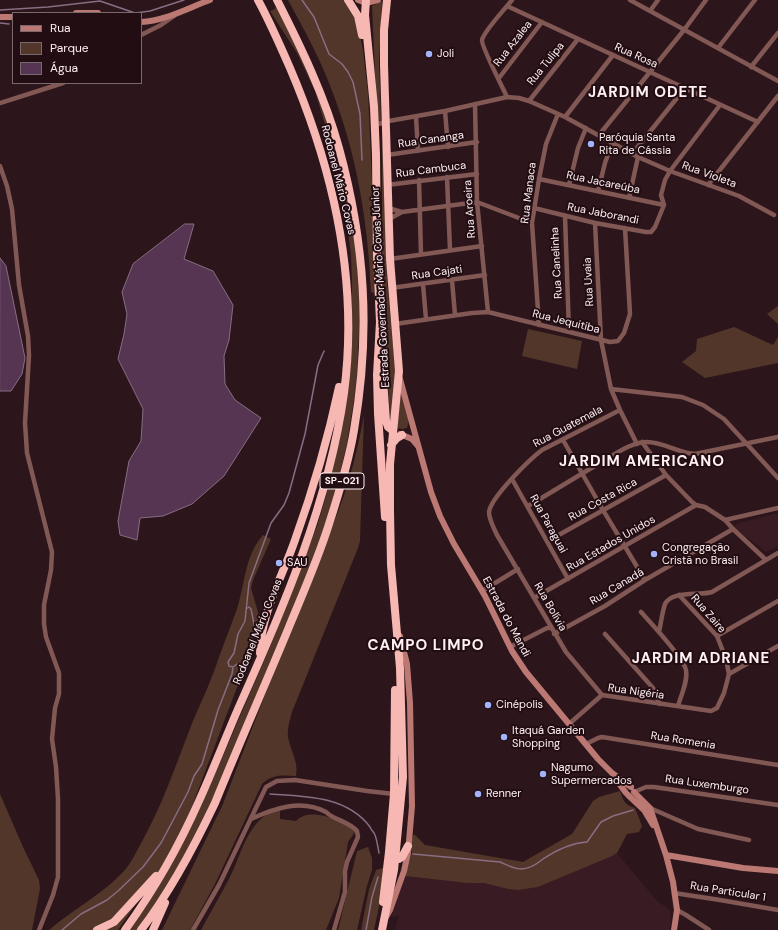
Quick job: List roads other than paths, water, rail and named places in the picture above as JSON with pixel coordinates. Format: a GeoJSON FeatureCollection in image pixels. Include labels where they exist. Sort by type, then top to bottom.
{"type":"FeatureCollection","features":[{"type":"Feature","properties":{"kind":"highway","name":"Rodoanel Mário Covas"},"geometry":{"type":"LineString","coordinates":[[125,930],[163,870],[198,803],[260,660],[295,573],[322,492],[341,412],[347,354],[347,280],[343,246],[332,194],[309,114],[284,55],[258,0]]}},
{"type":"Feature","properties":{"kind":"highway"},"geometry":{"type":"LineString","coordinates":[[348,0],[358,16],[370,69]]}},
{"type":"Feature","properties":{"kind":"highway","name":"Estrada Governador Mário Covas Júnior"},"geometry":{"type":"LineString","coordinates":[[382,930],[395,858],[401,807],[403,756],[400,668],[394,603],[390,519],[391,445],[399,371],[391,288],[387,185],[384,53],[387,0]]}},
{"type":"Feature","properties":{"kind":"highway","name":"Estrada Governador Mário Covas Júnior"},"geometry":{"type":"LineString","coordinates":[[363,1],[374,125],[380,322],[378,414],[389,605],[395,668],[394,794],[384,897],[377,930]]}},
{"type":"Feature","properties":{"kind":"highway","name":"Rodoanel Mário Covas"},"geometry":{"type":"LineString","coordinates":[[141,930],[171,887],[215,803],[322,546],[351,446],[360,384],[364,336],[363,286],[356,223],[339,148],[329,115],[305,56],[278,2]]}},
{"type":"Feature","properties":{"kind":"highway"},"geometry":{"type":"LineString","coordinates":[[380,322],[385,418],[388,427],[393,431]]}},
{"type":"Feature","properties":{"kind":"highway"},"geometry":{"type":"LineString","coordinates":[[260,660],[260,641],[264,621],[295,540],[316,478],[334,412],[347,354]]}},
{"type":"Feature","properties":{"kind":"highway"},"geometry":{"type":"LineString","coordinates":[[391,445],[402,435]]}},
{"type":"Feature","properties":{"kind":"highway"},"geometry":{"type":"LineString","coordinates":[[390,845],[392,855],[395,858],[402,857],[408,846]]}},
{"type":"Feature","properties":{"kind":"highway"},"geometry":{"type":"LineString","coordinates":[[97,930],[114,922],[150,882],[163,870]]}},
{"type":"Feature","properties":{"kind":"highway"},"geometry":{"type":"LineString","coordinates":[[153,930],[171,887]]}},
{"type":"Feature","properties":{"kind":"main road"},"geometry":{"type":"LineString","coordinates":[[142,22],[158,20],[210,0]]}},
{"type":"Feature","properties":{"kind":"main road"},"geometry":{"type":"LineString","coordinates":[[363,1],[378,0]]}},
{"type":"Feature","properties":{"kind":"main road"},"geometry":{"type":"LineString","coordinates":[[0,18],[12,17]]}},
{"type":"Feature","properties":{"kind":"main road","name":"Estrada do Mandi"},"geometry":{"type":"LineString","coordinates":[[399,371],[431,492],[440,516],[454,544],[482,590],[510,647],[520,664],[598,759],[633,790],[650,808],[666,855],[674,893],[676,910],[674,930]]}},
{"type":"Feature","properties":{"kind":"main road"},"geometry":{"type":"LineString","coordinates":[[402,435],[412,424]]}},
{"type":"Feature","properties":{"kind":"main road"},"geometry":{"type":"LineString","coordinates":[[393,431],[412,439],[419,447]]}},
{"type":"Feature","properties":{"kind":"main road"},"geometry":{"type":"LineString","coordinates":[[385,918],[390,910],[402,878],[408,846],[412,806],[410,703],[407,664],[394,603]]}},
{"type":"Feature","properties":{"kind":"main road","name":"Estrada do Mandi"},"geometry":{"type":"LineString","coordinates":[[612,773],[627,794],[646,814],[660,837]]}},
{"type":"Feature","properties":{"kind":"main road"},"geometry":{"type":"LineString","coordinates":[[627,794],[626,789],[633,790]]}},
{"type":"Feature","properties":{"kind":"main road"},"geometry":{"type":"LineString","coordinates":[[666,855],[743,868],[778,871]]}},
{"type":"Feature","properties":{"kind":"street"},"geometry":{"type":"LineString","coordinates":[[507,97],[483,48],[482,40],[512,0]]}},
{"type":"Feature","properties":{"kind":"street"},"geometry":{"type":"LineString","coordinates":[[630,0],[778,81]]}},
{"type":"Feature","properties":{"kind":"street"},"geometry":{"type":"LineString","coordinates":[[650,11],[658,0]]}},
{"type":"Feature","properties":{"kind":"street"},"geometry":{"type":"LineString","coordinates":[[598,135],[684,30],[706,0]]}},
{"type":"Feature","properties":{"kind":"street"},"geometry":{"type":"LineString","coordinates":[[718,48],[755,0]]}},
{"type":"Feature","properties":{"kind":"street","name":"Rua Rosa"},"geometry":{"type":"LineString","coordinates":[[507,6],[758,122]]}},
{"type":"Feature","properties":{"kind":"street"},"geometry":{"type":"LineString","coordinates":[[142,34],[161,25],[181,10]]}},
{"type":"Feature","properties":{"kind":"street","name":"Rua Azalea"},"geometry":{"type":"LineString","coordinates":[[498,78],[542,22]]}},
{"type":"Feature","properties":{"kind":"street"},"geometry":{"type":"LineString","coordinates":[[751,67],[778,33]]}},
{"type":"Feature","properties":{"kind":"street","name":"Rua Tulipa"},"geometry":{"type":"LineString","coordinates":[[529,101],[578,39]]}},
{"type":"Feature","properties":{"kind":"street"},"geometry":{"type":"LineString","coordinates":[[565,117],[613,55]]}},
{"type":"Feature","properties":{"kind":"street"},"geometry":{"type":"LineString","coordinates":[[1,104],[60,84]]}},
{"type":"Feature","properties":{"kind":"street"},"geometry":{"type":"LineString","coordinates":[[632,154],[685,88]]}},
{"type":"Feature","properties":{"kind":"street","name":"Rua Violeta"},"geometry":{"type":"LineString","coordinates":[[374,125],[507,97],[515,97],[529,101],[565,117],[638,157],[670,171],[749,200],[774,215]]}},
{"type":"Feature","properties":{"kind":"street"},"geometry":{"type":"LineString","coordinates":[[708,185],[778,97]]}},
{"type":"Feature","properties":{"kind":"street","name":"Rua Aroeira"},"geometry":{"type":"LineString","coordinates":[[475,104],[477,142],[477,202],[488,312]]}},
{"type":"Feature","properties":{"kind":"street","name":"Rua Jaborandi"},"geometry":{"type":"LineString","coordinates":[[534,208],[595,223],[651,232],[655,227],[664,205],[661,195],[665,180],[670,171],[720,105]]}},
{"type":"Feature","properties":{"kind":"street"},"geometry":{"type":"LineString","coordinates":[[445,111],[446,138],[448,147]]}},
{"type":"Feature","properties":{"kind":"street","name":"Rua Manaca"},"geometry":{"type":"LineString","coordinates":[[539,325],[532,223],[546,144],[558,114]]}},
{"type":"Feature","properties":{"kind":"street"},"geometry":{"type":"LineString","coordinates":[[416,117],[418,151]]}},
{"type":"Feature","properties":{"kind":"street"},"geometry":{"type":"LineString","coordinates":[[569,185],[578,148],[586,128]]}},
{"type":"Feature","properties":{"kind":"street","name":"Rua Cananga"},"geometry":{"type":"LineString","coordinates":[[387,155],[477,142]]}},
{"type":"Feature","properties":{"kind":"street"},"geometry":{"type":"LineString","coordinates":[[598,192],[612,143]]}},
{"type":"Feature","properties":{"kind":"street","name":"Rua Jaborandi"},"geometry":{"type":"LineString","coordinates":[[629,198],[638,157]]}},
{"type":"Feature","properties":{"kind":"street"},"geometry":{"type":"LineString","coordinates":[[0,166],[7,186],[11,205],[18,279],[28,336],[29,355],[25,423],[27,453],[52,552],[51,570],[44,606],[44,624],[46,637],[59,673],[59,694],[55,708],[52,739],[56,766],[58,799],[58,877],[53,895],[39,930]]}},
{"type":"Feature","properties":{"kind":"street","name":"Rua Cambuca"},"geometry":{"type":"LineString","coordinates":[[387,185],[419,183],[447,177],[477,174]]}},
{"type":"Feature","properties":{"kind":"street"},"geometry":{"type":"LineString","coordinates":[[447,177],[450,250]]}},
{"type":"Feature","properties":{"kind":"street","name":"Rua Jacareúba"},"geometry":{"type":"LineString","coordinates":[[539,179],[664,205]]}},
{"type":"Feature","properties":{"kind":"street"},"geometry":{"type":"LineString","coordinates":[[419,183],[421,254]]}},
{"type":"Feature","properties":{"kind":"street"},"geometry":{"type":"LineString","coordinates":[[389,219],[402,212],[477,202],[532,223]]}},
{"type":"Feature","properties":{"kind":"street"},"geometry":{"type":"LineString","coordinates":[[388,208],[402,212]]}},
{"type":"Feature","properties":{"kind":"street","name":"Rua Canelinha"},"geometry":{"type":"LineString","coordinates":[[565,216],[569,332]]}},
{"type":"Feature","properties":{"kind":"street","name":"Rua Uvaia"},"geometry":{"type":"LineString","coordinates":[[595,223],[601,340],[611,389],[637,444]]}},
{"type":"Feature","properties":{"kind":"street","name":"Rua Jequitiba"},"geometry":{"type":"LineString","coordinates":[[395,324],[455,315],[488,312],[601,340],[610,342],[618,341],[622,336],[629,318],[625,228]]}},
{"type":"Feature","properties":{"kind":"street"},"geometry":{"type":"LineString","coordinates":[[390,259],[482,246]]}},
{"type":"Feature","properties":{"kind":"street","name":"Rua Cajati"},"geometry":{"type":"LineString","coordinates":[[391,288],[485,275]]}},
{"type":"Feature","properties":{"kind":"street"},"geometry":{"type":"LineString","coordinates":[[452,280],[455,315]]}},
{"type":"Feature","properties":{"kind":"street"},"geometry":{"type":"LineString","coordinates":[[423,284],[426,319]]}},
{"type":"Feature","properties":{"kind":"street"},"geometry":{"type":"LineString","coordinates":[[611,389],[682,397],[694,400],[716,413],[778,478]]}},
{"type":"Feature","properties":{"kind":"street","name":"Rua Guatemala"},"geometry":{"type":"LineString","coordinates":[[491,521],[489,514],[490,506],[512,479],[535,456],[542,450],[620,410]]}},
{"type":"Feature","properties":{"kind":"street"},"geometry":{"type":"LineString","coordinates":[[528,506],[582,473],[642,442],[654,443],[695,454],[778,437]]}},
{"type":"Feature","properties":{"kind":"street"},"geometry":{"type":"LineString","coordinates":[[564,440],[603,510],[646,580]]}},
{"type":"Feature","properties":{"kind":"street"},"geometry":{"type":"LineString","coordinates":[[642,442],[666,475],[696,505],[705,507],[725,520],[765,559]]}},
{"type":"Feature","properties":{"kind":"street","name":"Rua Costa Rica"},"geometry":{"type":"LineString","coordinates":[[548,541],[666,475]]}},
{"type":"Feature","properties":{"kind":"street","name":"Rua Paraguai"},"geometry":{"type":"LineString","coordinates":[[512,479],[568,579]]}},
{"type":"Feature","properties":{"kind":"street","name":"Rua Estados Unidos"},"geometry":{"type":"LineString","coordinates":[[534,598],[696,505]]}},
{"type":"Feature","properties":{"kind":"street"},"geometry":{"type":"LineString","coordinates":[[725,520],[778,508]]}},
{"type":"Feature","properties":{"kind":"street","name":"Rua Bolívia"},"geometry":{"type":"LineString","coordinates":[[491,521],[497,535],[552,628],[554,634],[576,665],[602,695]]}},
{"type":"Feature","properties":{"kind":"street","name":"Rua Canadá"},"geometry":{"type":"LineString","coordinates":[[554,634],[605,606],[733,529]]}},
{"type":"Feature","properties":{"kind":"street"},"geometry":{"type":"LineString","coordinates":[[659,632],[666,603],[671,598],[678,595],[712,592],[765,559],[778,553]]}},
{"type":"Feature","properties":{"kind":"street"},"geometry":{"type":"LineString","coordinates":[[482,590],[518,569]]}},
{"type":"Feature","properties":{"kind":"street","name":"Rua Zaire"},"geometry":{"type":"LineString","coordinates":[[678,595],[717,636],[726,659],[729,674]]}},
{"type":"Feature","properties":{"kind":"street"},"geometry":{"type":"LineString","coordinates":[[717,636],[778,601]]}},
{"type":"Feature","properties":{"kind":"street"},"geometry":{"type":"LineString","coordinates":[[640,612],[659,632],[685,667],[686,677],[678,706]]}},
{"type":"Feature","properties":{"kind":"street"},"geometry":{"type":"LineString","coordinates":[[510,647],[547,628],[552,628]]}},
{"type":"Feature","properties":{"kind":"street"},"geometry":{"type":"LineString","coordinates":[[605,634],[649,683],[660,704]]}},
{"type":"Feature","properties":{"kind":"street"},"geometry":{"type":"LineString","coordinates":[[729,674],[778,647]]}},
{"type":"Feature","properties":{"kind":"street","name":"Rua Nigéria"},"geometry":{"type":"LineString","coordinates":[[569,724],[602,695],[711,711],[715,710],[720,701],[729,674]]}},
{"type":"Feature","properties":{"kind":"street","name":"Rua Romenia"},"geometry":{"type":"LineString","coordinates":[[586,744],[602,737],[778,765]]}},
{"type":"Feature","properties":{"kind":"street"},"geometry":{"type":"LineString","coordinates":[[193,930],[218,885],[266,787],[277,781],[295,780],[367,792],[394,794]]}},
{"type":"Feature","properties":{"kind":"street","name":"Rua Luxemburgo"},"geometry":{"type":"LineString","coordinates":[[633,790],[654,787],[778,805]]}},
{"type":"Feature","properties":{"kind":"street"},"geometry":{"type":"LineString","coordinates":[[251,819],[280,808],[293,805],[325,812],[351,826],[357,832],[358,837],[347,862],[344,899],[334,930]]}},
{"type":"Feature","properties":{"kind":"street"},"geometry":{"type":"LineString","coordinates":[[650,808],[698,829],[749,840]]}},
{"type":"Feature","properties":{"kind":"street","name":"Rua Particular 1"},"geometry":{"type":"LineString","coordinates":[[674,893],[778,910]]}},
{"type":"Feature","properties":{"kind":"street"},"geometry":{"type":"LineString","coordinates":[[676,910],[686,914],[709,930]]}},
{"type":"Feature","properties":{"kind":"water"},"geometry":{"type":"Polygon","coordinates":[[[185,224],[194,224],[184,259],[213,271],[233,305],[229,340],[224,356],[225,384],[235,400],[261,418],[224,476],[192,504],[163,516],[140,518],[137,540],[120,535],[118,521],[129,461],[141,441],[143,409],[118,359],[127,314],[122,292],[133,264],[185,224]]]}},
{"type":"Feature","properties":{"kind":"water"},"geometry":{"type":"Polygon","coordinates":[[[0,258],[6,266],[25,358],[22,374],[11,391],[0,391],[0,258]]]}},
{"type":"Feature","properties":{"kind":"waterway"},"geometry":{"type":"LineString","coordinates":[[142,12],[184,0]]}},
{"type":"Feature","properties":{"kind":"waterway"},"geometry":{"type":"LineString","coordinates":[[302,0],[314,17],[329,54],[342,64],[353,82],[360,114],[362,160]]}},
{"type":"Feature","properties":{"kind":"waterway"},"geometry":{"type":"LineString","coordinates":[[0,10],[48,7],[100,1],[132,12]]}},
{"type":"Feature","properties":{"kind":"waterway"},"geometry":{"type":"LineString","coordinates":[[0,23],[9,24]]}},
{"type":"Feature","properties":{"kind":"waterway"},"geometry":{"type":"LineString","coordinates":[[62,930],[81,914],[107,900],[143,867],[161,843],[188,792],[194,776],[202,764],[218,710],[232,674],[233,667],[229,666],[228,662],[234,653],[238,634],[245,621],[249,583],[271,523],[284,505],[289,493],[305,434],[318,365],[324,351]]}},
{"type":"Feature","properties":{"kind":"waterway"},"geometry":{"type":"LineString","coordinates":[[233,667],[237,664],[244,665],[255,629],[251,609],[249,607],[246,609]]}},
{"type":"Feature","properties":{"kind":"waterway"},"geometry":{"type":"LineString","coordinates":[[270,794],[311,797],[337,803],[350,809],[361,817],[375,834],[379,853]]}},
{"type":"Feature","properties":{"kind":"waterway"},"geometry":{"type":"LineString","coordinates":[[413,854],[500,862],[510,867],[524,869],[533,866],[558,850],[575,844],[587,842],[601,822],[613,816],[633,810]]}},
{"type":"Feature","properties":{"kind":"waterway"},"geometry":{"type":"LineString","coordinates":[[366,930],[372,897],[378,877]]}},
{"type":"Feature","properties":{"kind":"place","name":"Joli"},"geometry":{"type":"Point","coordinates":[429,54]}},
{"type":"Feature","properties":{"kind":"place","name":"Paróquia Santa Rita de Cássia"},"geometry":{"type":"Point","coordinates":[591,144]}},
{"type":"Feature","properties":{"kind":"place","name":"Congregação Cristã no Brasil"},"geometry":{"type":"Point","coordinates":[654,554]}},
{"type":"Feature","properties":{"kind":"place","name":"SAU"},"geometry":{"type":"Point","coordinates":[279,563]}},
{"type":"Feature","properties":{"kind":"place","name":"Cinépolis"},"geometry":{"type":"Point","coordinates":[488,705]}},
{"type":"Feature","properties":{"kind":"place","name":"Itaquá Garden Shopping"},"geometry":{"type":"Point","coordinates":[504,737]}},
{"type":"Feature","properties":{"kind":"place","name":"Nagumo Supermercados"},"geometry":{"type":"Point","coordinates":[543,774]}},
{"type":"Feature","properties":{"kind":"place","name":"Renner"},"geometry":{"type":"Point","coordinates":[478,794]}},
{"type":"Feature","properties":{"kind":"district","name":"JARDIM ODETE"},"geometry":{"type":"Point","coordinates":[648,93]}},
{"type":"Feature","properties":{"kind":"district","name":"JARDIM AMERICANO"},"geometry":{"type":"Point","coordinates":[642,462]}},
{"type":"Feature","properties":{"kind":"district","name":"CAMPO LIMPO"},"geometry":{"type":"Point","coordinates":[426,646]}},
{"type":"Feature","properties":{"kind":"district","name":"JARDIM ADRIANE"},"geometry":{"type":"Point","coordinates":[701,659]}}]}
